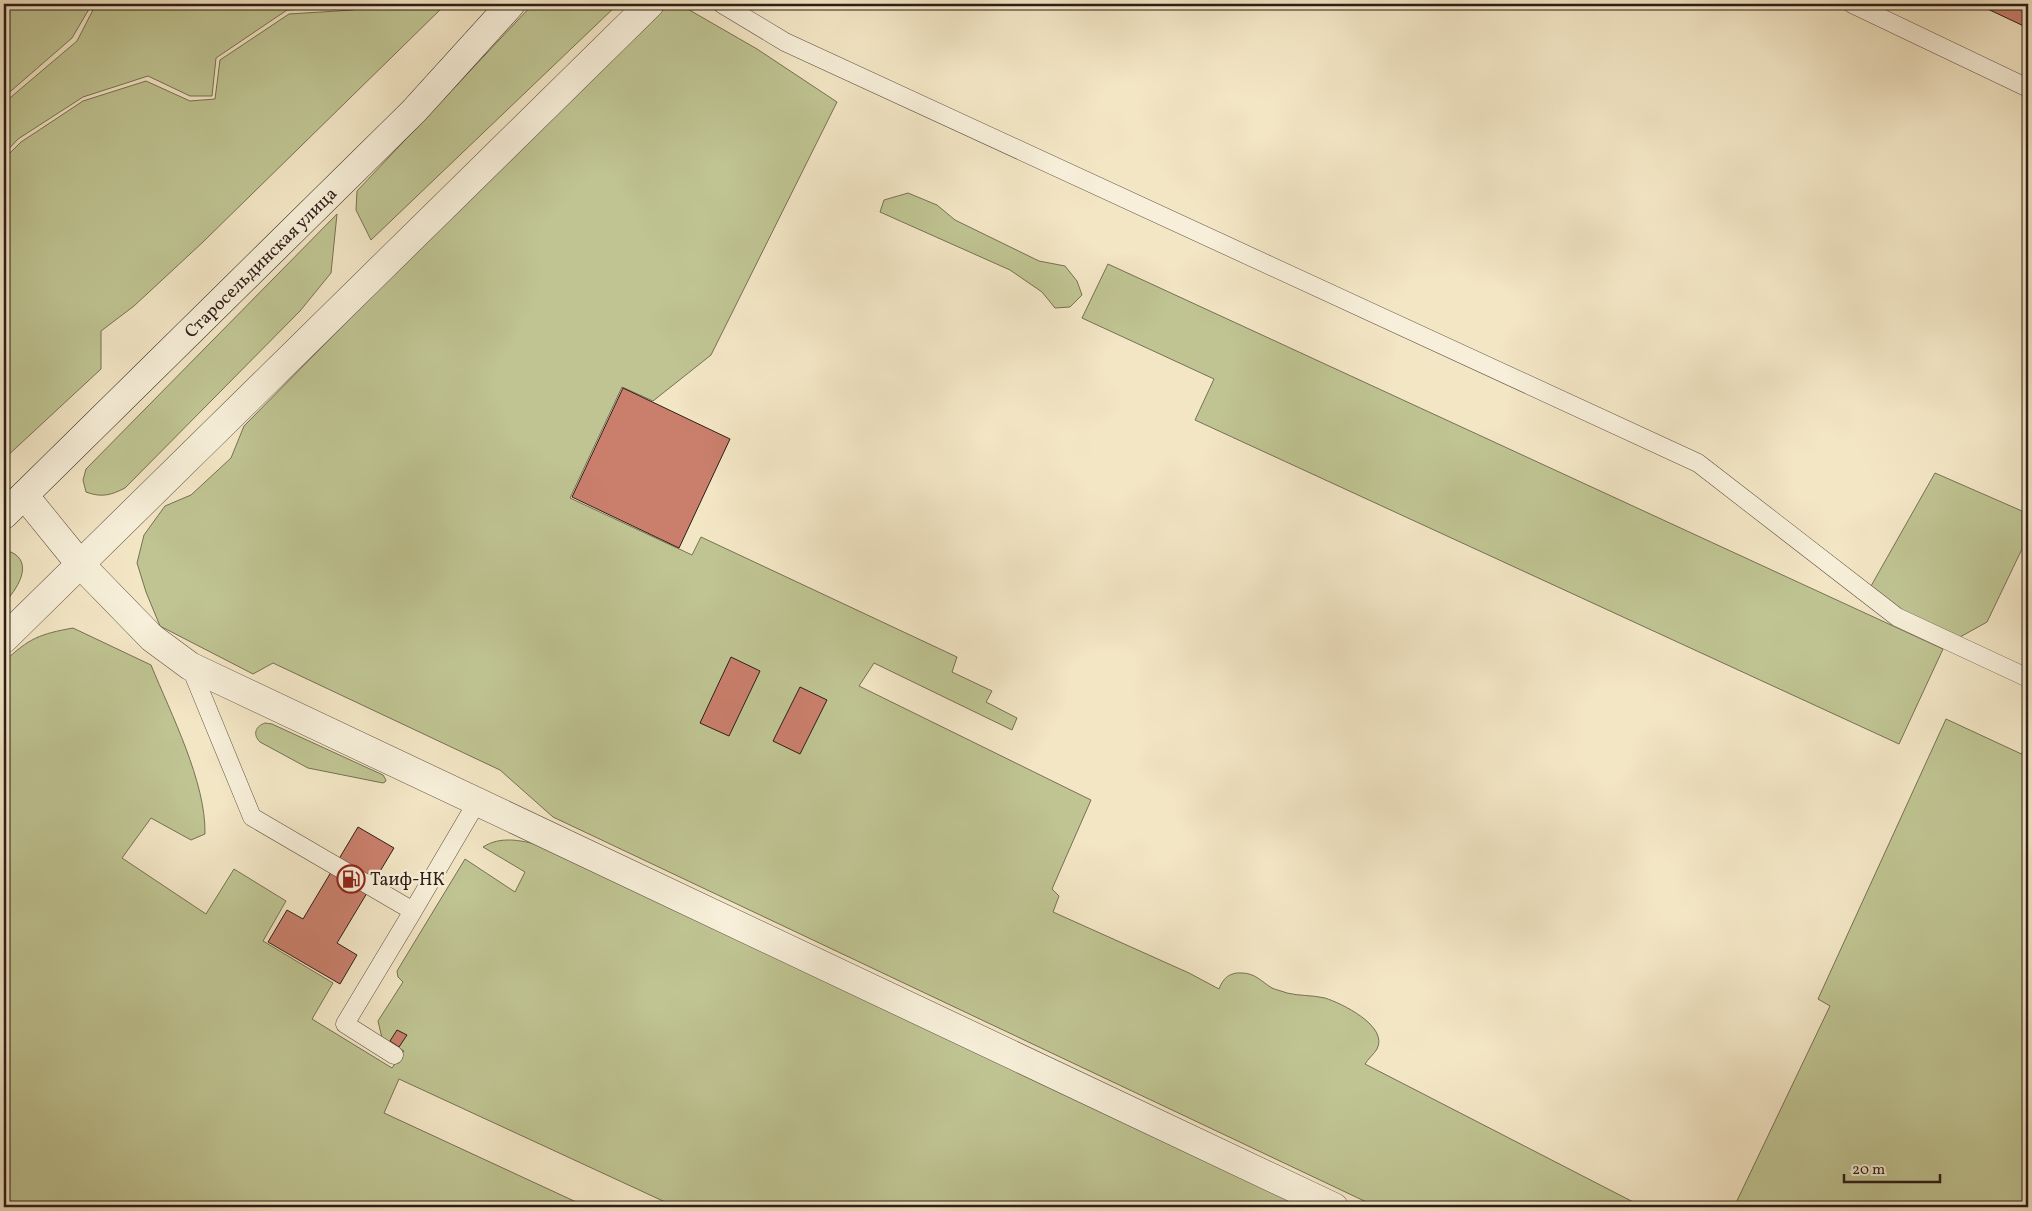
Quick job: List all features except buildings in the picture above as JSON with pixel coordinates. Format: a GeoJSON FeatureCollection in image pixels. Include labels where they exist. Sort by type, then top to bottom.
{"type":"FeatureCollection","features":[{"type":"Feature","properties":{"kind":"street","name":"Старосельдинская улица"},"geometry":{"type":"LineString","coordinates":[[4,515],[414,111],[511,4]]}},
{"type":"Feature","properties":{"kind":"street"},"geometry":{"type":"LineString","coordinates":[[4,639],[650,4]]}},
{"type":"Feature","properties":{"kind":"street"},"geometry":{"type":"LineString","coordinates":[[24,495],[80,564],[152,638],[190,666],[1334,1207]]}},
{"type":"Feature","properties":{"kind":"lane"},"geometry":{"type":"LineString","coordinates":[[722,4],[785,42],[1698,463],[1897,617],[2028,678]]}},
{"type":"Feature","properties":{"kind":"lane"},"geometry":{"type":"LineString","coordinates":[[1852,4],[2028,88]]}},
{"type":"Feature","properties":{"kind":"lane"},"geometry":{"type":"LineString","coordinates":[[190,666],[252,817],[413,911]]}},
{"type":"Feature","properties":{"kind":"lane"},"geometry":{"type":"LineString","coordinates":[[394,1055],[345,1024],[477,802]]}},
{"type":"Feature","properties":{"kind":"green space"},"geometry":{"type":"Polygon","coordinates":[[[4,4],[92,4],[72,38],[4,97],[4,4]]]}},
{"type":"Feature","properties":{"kind":"green space"},"geometry":{"type":"Polygon","coordinates":[[[96,4],[355,4],[351,6],[287,10],[216,58],[212,96],[190,96],[148,76],[83,97],[18,139],[4,154],[4,103],[77,41],[96,4]]]}},
{"type":"Feature","properties":{"kind":"green space"},"geometry":{"type":"Polygon","coordinates":[[[366,4],[446,4],[203,242],[134,306],[101,331],[101,369],[4,459],[4,159],[21,142],[83,101],[146,81],[190,101],[215,99],[220,60],[289,14],[353,10],[366,4]]]}},
{"type":"Feature","properties":{"kind":"green space"},"geometry":{"type":"Polygon","coordinates":[[[533,4],[618,4],[371,240],[356,210],[357,191],[533,4]]]}},
{"type":"Feature","properties":{"kind":"green space"},"geometry":{"type":"Polygon","coordinates":[[[679,4],[757,49],[837,102],[711,355],[653,401],[622,387],[570,498],[692,555],[701,537],[957,657],[952,672],[992,691],[986,702],[1017,718],[1012,730],[874,663],[859,686],[1091,800],[1052,889],[1059,896],[1053,912],[1189,973],[1219,989],[1225,979],[1231,975],[1247,973],[1255,976],[1272,988],[1292,994],[1325,998],[1352,1010],[1370,1024],[1379,1040],[1377,1049],[1365,1064],[1643,1207],[1377,1207],[553,817],[500,770],[273,663],[253,674],[160,626],[137,563],[144,535],[165,506],[191,495],[231,458],[244,426],[539,127],[665,6],[679,4]]]}},
{"type":"Feature","properties":{"kind":"green space"},"geometry":{"type":"Polygon","coordinates":[[[908,193],[937,205],[955,220],[1039,261],[1065,266],[1077,281],[1082,295],[1070,307],[1055,308],[1042,292],[1010,270],[880,212],[884,200],[908,193]]]}},
{"type":"Feature","properties":{"kind":"green space"},"geometry":{"type":"Polygon","coordinates":[[[337,214],[331,273],[300,311],[125,488],[106,495],[86,492],[83,480],[86,469],[337,214]]]}},
{"type":"Feature","properties":{"kind":"green space"},"geometry":{"type":"Polygon","coordinates":[[[1108,264],[1943,649],[1899,744],[1195,420],[1214,379],[1082,318],[1108,264]]]}},
{"type":"Feature","properties":{"kind":"green space"},"geometry":{"type":"Polygon","coordinates":[[[1935,473],[2022,511],[2022,549],[1987,622],[1960,637],[1887,603],[1871,586],[1935,473]]]}},
{"type":"Feature","properties":{"kind":"green space"},"geometry":{"type":"Polygon","coordinates":[[[11,552],[22,563],[22,570],[14,592],[4,603],[4,553],[11,552]]]}},
{"type":"Feature","properties":{"kind":"green space"},"geometry":{"type":"Polygon","coordinates":[[[73,628],[151,665],[186,748],[200,793],[205,834],[191,840],[151,818],[122,858],[206,914],[234,869],[286,901],[263,941],[333,983],[312,1019],[392,1068],[404,1051],[382,1038],[378,1021],[403,982],[398,977],[397,971],[465,859],[515,892],[525,872],[483,847],[496,841],[517,841],[539,845],[1303,1207],[676,1207],[399,1079],[384,1113],[587,1207],[4,1207],[4,662],[21,647],[36,638],[52,632],[73,628]]]}},
{"type":"Feature","properties":{"kind":"green space"},"geometry":{"type":"Polygon","coordinates":[[[1946,719],[2028,757],[2028,1207],[1734,1207],[1830,1006],[1818,999],[1946,719]]]}},
{"type":"Feature","properties":{"kind":"green space"},"geometry":{"type":"Polygon","coordinates":[[[265,723],[272,724],[383,775],[386,780],[383,783],[308,768],[260,742],[256,736],[256,731],[259,726],[265,723]]]}},
{"type":"Feature","properties":{"kind":"place","name":"Таиф-НК"},"geometry":{"type":"Point","coordinates":[351,879]}}]}
